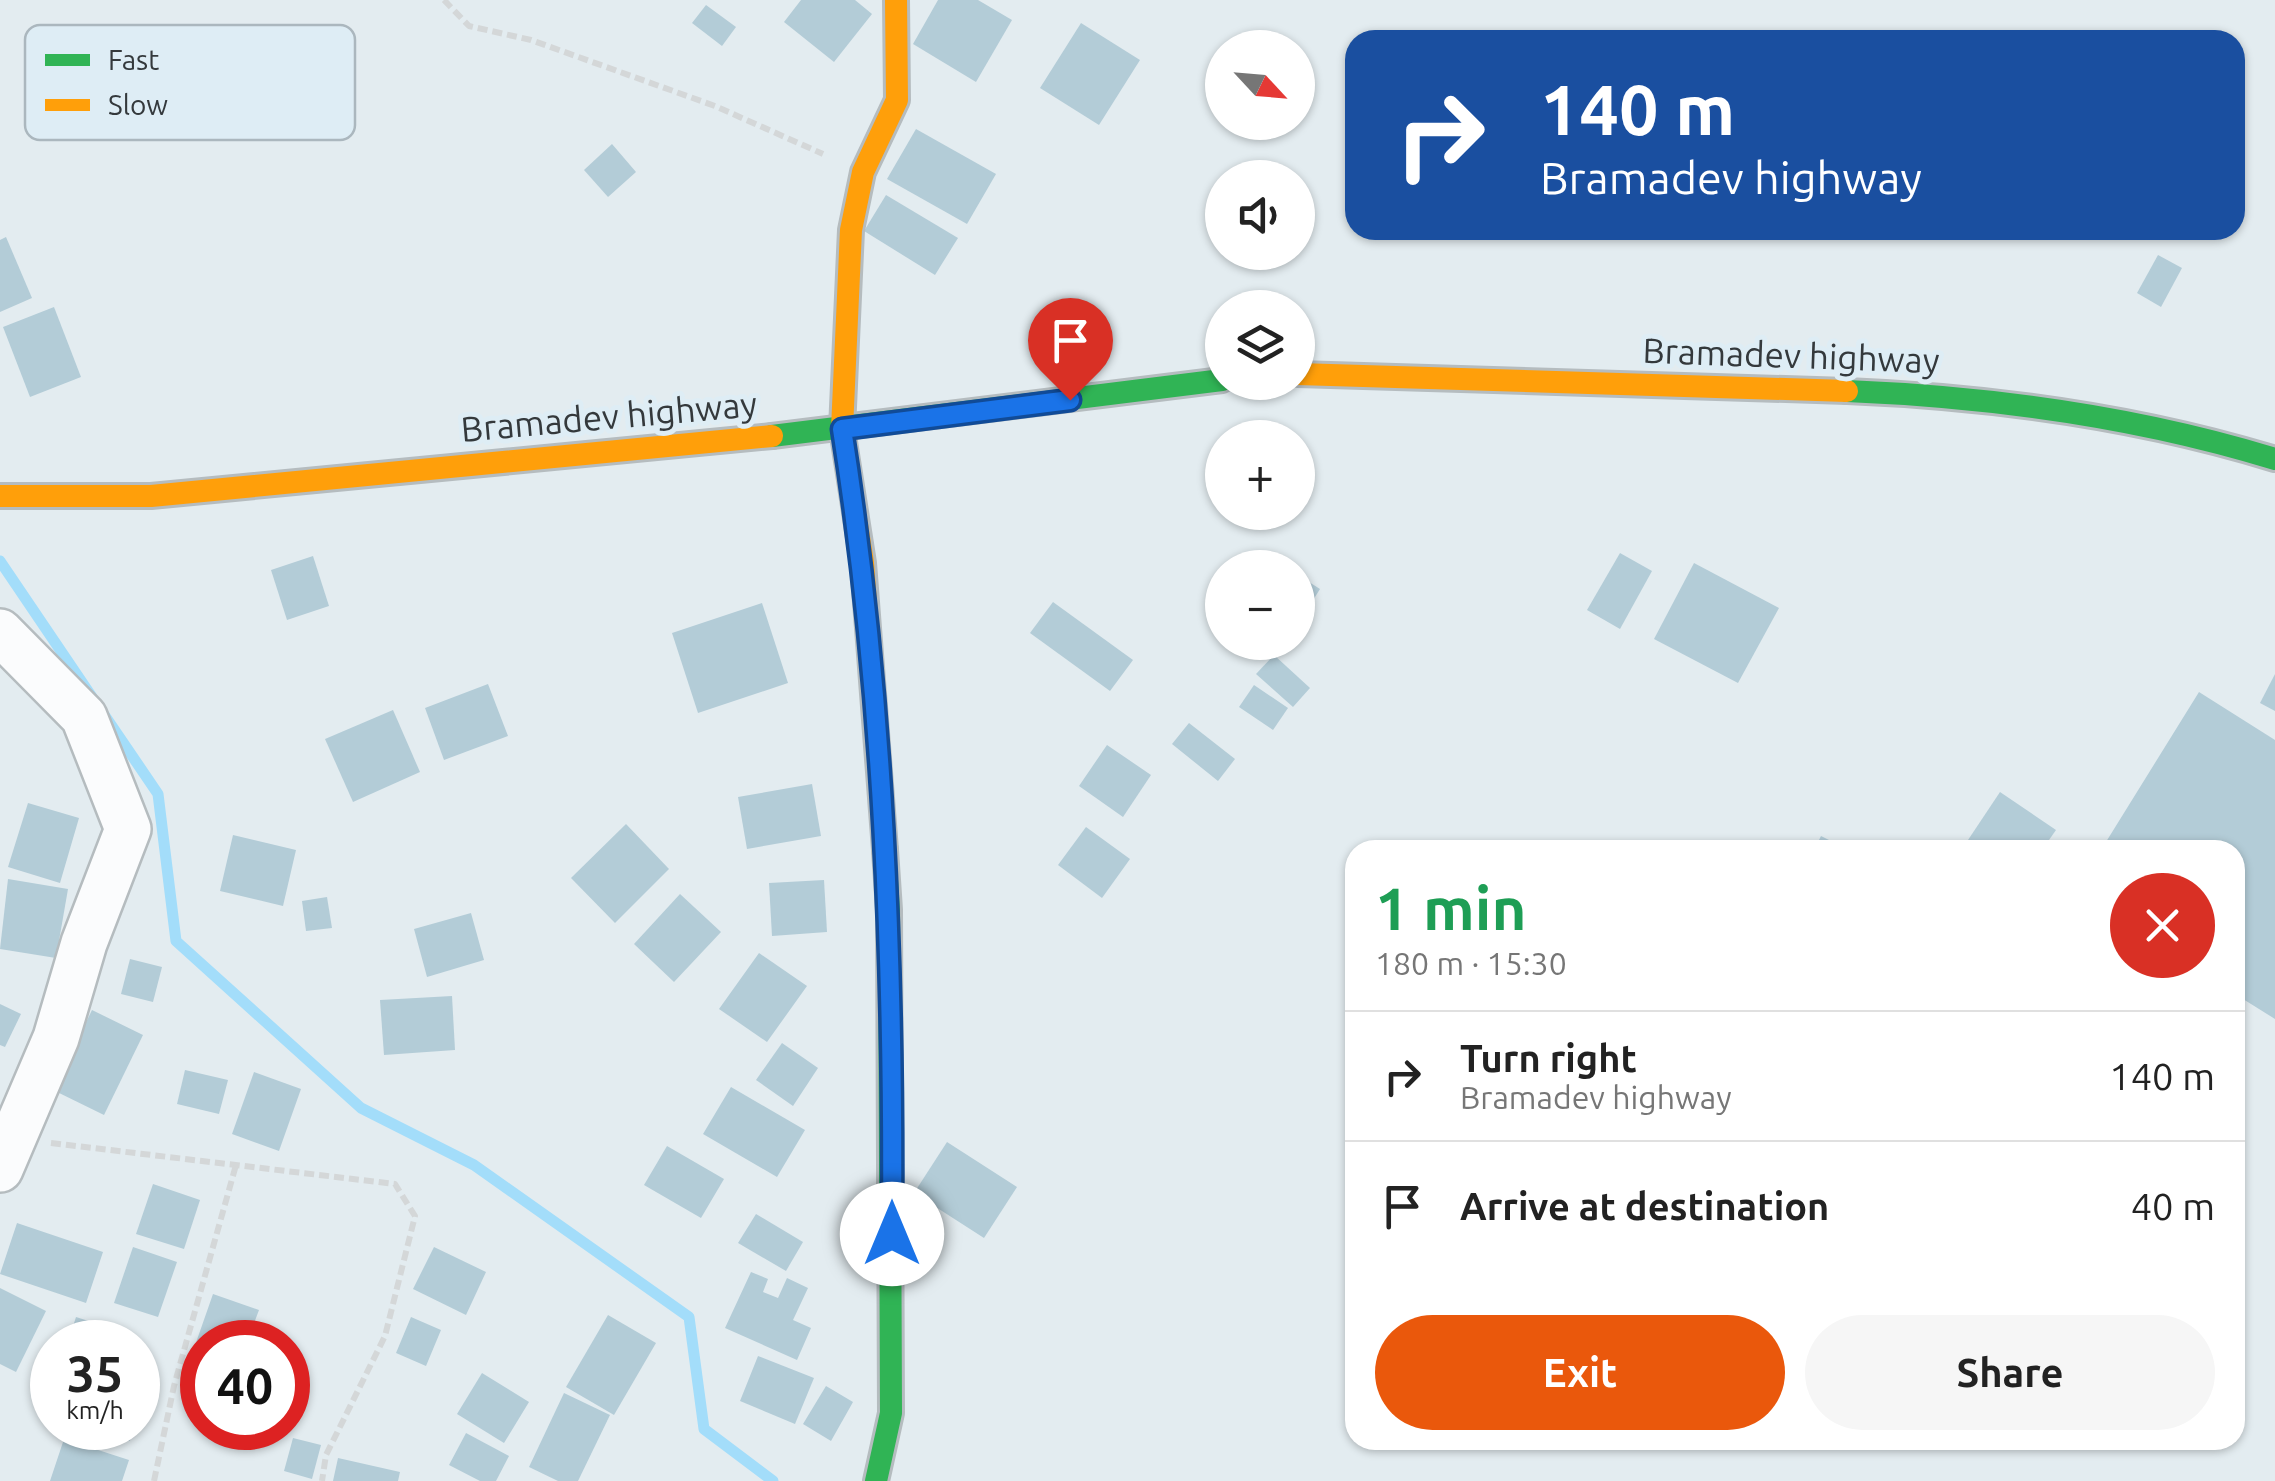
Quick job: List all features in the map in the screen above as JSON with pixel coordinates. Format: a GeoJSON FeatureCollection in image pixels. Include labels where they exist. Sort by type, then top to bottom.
{"type":"FeatureCollection","features":[{"type":"Feature","properties":{"kind":"street"},"geometry":{"type":"LineString","coordinates":[[876,1481],[891,1413],[889,910],[863,563],[842,429],[851,230],[862,172],[898,100],[896,0]]}},
{"type":"Feature","properties":{"kind":"street","name":"Bramadev highway"},"geometry":{"type":"LineString","coordinates":[[1315,375],[1920,393],[2129,420],[2275,458]]}},
{"type":"Feature","properties":{"kind":"street","name":"Bramadev highway"},"geometry":{"type":"LineString","coordinates":[[0,496],[150,496],[842,429],[1205,382]]}},
{"type":"Feature","properties":{"kind":"street"},"geometry":{"type":"LineString","coordinates":[[0,632],[84,717],[128,829],[84,943],[56,1038],[7,1154]]}},
{"type":"Feature","properties":{"kind":"path"},"geometry":{"type":"LineString","coordinates":[[444,0],[469,26],[531,40],[715,106],[862,172]]}},
{"type":"Feature","properties":{"kind":"path"},"geometry":{"type":"LineString","coordinates":[[7,1154],[236,1165],[396,1184],[416,1216],[385,1336],[326,1456],[322,1481]]}},
{"type":"Feature","properties":{"kind":"path"},"geometry":{"type":"LineString","coordinates":[[154,1481],[174,1386],[236,1165]]}},
{"type":"Feature","properties":{"kind":"building"},"geometry":{"type":"Polygon","coordinates":[[[801,0],[855,0],[872,14],[834,62],[784,22],[801,0]]]}},
{"type":"Feature","properties":{"kind":"building"},"geometry":{"type":"Polygon","coordinates":[[[938,0],[978,0],[1012,20],[976,82],[913,44],[938,0]]]}},
{"type":"Feature","properties":{"kind":"building"},"geometry":{"type":"Polygon","coordinates":[[[706,5],[736,27],[722,46],[692,23],[706,5]]]}},
{"type":"Feature","properties":{"kind":"building"},"geometry":{"type":"Polygon","coordinates":[[[1081,23],[1140,60],[1099,125],[1040,88],[1081,23]]]}},
{"type":"Feature","properties":{"kind":"building"},"geometry":{"type":"Polygon","coordinates":[[[916,129],[996,174],[967,224],[887,179],[916,129]]]}},
{"type":"Feature","properties":{"kind":"building"},"geometry":{"type":"Polygon","coordinates":[[[612,144],[636,172],[608,197],[584,170],[612,144]]]}},
{"type":"Feature","properties":{"kind":"building"},"geometry":{"type":"Polygon","coordinates":[[[886,195],[958,238],[935,275],[864,231],[886,195]]]}},
{"type":"Feature","properties":{"kind":"building"},"geometry":{"type":"Polygon","coordinates":[[[6,237],[32,298],[0,312],[0,240],[6,237]]]}},
{"type":"Feature","properties":{"kind":"building"},"geometry":{"type":"Polygon","coordinates":[[[2158,255],[2182,268],[2161,307],[2137,293],[2158,255]]]}},
{"type":"Feature","properties":{"kind":"building"},"geometry":{"type":"Polygon","coordinates":[[[54,307],[81,377],[30,397],[3,327],[54,307]]]}},
{"type":"Feature","properties":{"kind":"building"},"geometry":{"type":"Polygon","coordinates":[[[1620,553],[1652,571],[1620,629],[1587,610],[1620,553]]]}},
{"type":"Feature","properties":{"kind":"building"},"geometry":{"type":"Polygon","coordinates":[[[313,556],[329,606],[287,620],[271,570],[313,556]]]}},
{"type":"Feature","properties":{"kind":"building"},"geometry":{"type":"Polygon","coordinates":[[[1694,563],[1779,608],[1738,683],[1654,639],[1694,563]]]}},
{"type":"Feature","properties":{"kind":"building"},"geometry":{"type":"Polygon","coordinates":[[[1053,602],[1133,660],[1110,691],[1030,633],[1053,602]]]}},
{"type":"Feature","properties":{"kind":"building"},"geometry":{"type":"Polygon","coordinates":[[[762,603],[788,683],[698,713],[672,633],[762,603]]]}},
{"type":"Feature","properties":{"kind":"building"},"geometry":{"type":"Polygon","coordinates":[[[1269,660],[1279,660],[1310,688],[1293,707],[1256,674],[1269,660]]]}},
{"type":"Feature","properties":{"kind":"building"},"geometry":{"type":"Polygon","coordinates":[[[2275,674],[2275,711],[2260,703],[2275,674]]]}},
{"type":"Feature","properties":{"kind":"building"},"geometry":{"type":"Polygon","coordinates":[[[488,684],[508,736],[444,760],[425,708],[488,684]]]}},
{"type":"Feature","properties":{"kind":"building"},"geometry":{"type":"Polygon","coordinates":[[[1254,685],[1288,708],[1273,730],[1239,707],[1254,685]]]}},
{"type":"Feature","properties":{"kind":"building"},"geometry":{"type":"Polygon","coordinates":[[[2199,692],[2275,740],[2275,1019],[2245,1000],[2245,840],[2107,840],[2199,692]]]}},
{"type":"Feature","properties":{"kind":"building"},"geometry":{"type":"Polygon","coordinates":[[[393,710],[420,772],[353,802],[325,739],[393,710]]]}},
{"type":"Feature","properties":{"kind":"building"},"geometry":{"type":"Polygon","coordinates":[[[1189,723],[1235,759],[1218,781],[1172,744],[1189,723]]]}},
{"type":"Feature","properties":{"kind":"building"},"geometry":{"type":"Polygon","coordinates":[[[1107,745],[1151,775],[1123,817],[1079,786],[1107,745]]]}},
{"type":"Feature","properties":{"kind":"building"},"geometry":{"type":"Polygon","coordinates":[[[812,784],[821,836],[747,849],[738,797],[812,784]]]}},
{"type":"Feature","properties":{"kind":"building"},"geometry":{"type":"Polygon","coordinates":[[[2000,792],[2056,830],[2049,840],[1968,840],[2000,792]]]}},
{"type":"Feature","properties":{"kind":"building"},"geometry":{"type":"Polygon","coordinates":[[[28,803],[79,818],[60,883],[8,867],[28,803]]]}},
{"type":"Feature","properties":{"kind":"building"},"geometry":{"type":"Polygon","coordinates":[[[626,824],[669,869],[615,923],[571,878],[626,824]]]}},
{"type":"Feature","properties":{"kind":"building"},"geometry":{"type":"Polygon","coordinates":[[[1086,827],[1130,859],[1102,898],[1058,865],[1086,827]]]}},
{"type":"Feature","properties":{"kind":"building"},"geometry":{"type":"Polygon","coordinates":[[[233,835],[296,850],[283,906],[220,891],[233,835]]]}},
{"type":"Feature","properties":{"kind":"building"},"geometry":{"type":"Polygon","coordinates":[[[8,879],[68,889],[56,958],[0,949],[8,879]]]}},
{"type":"Feature","properties":{"kind":"building"},"geometry":{"type":"Polygon","coordinates":[[[824,880],[827,932],[772,936],[769,883],[824,880]]]}},
{"type":"Feature","properties":{"kind":"building"},"geometry":{"type":"Polygon","coordinates":[[[680,894],[721,932],[674,982],[634,944],[680,894]]]}},
{"type":"Feature","properties":{"kind":"building"},"geometry":{"type":"Polygon","coordinates":[[[327,897],[332,928],[306,931],[302,901],[327,897]]]}},
{"type":"Feature","properties":{"kind":"building"},"geometry":{"type":"Polygon","coordinates":[[[471,913],[484,960],[427,977],[414,929],[471,913]]]}},
{"type":"Feature","properties":{"kind":"building"},"geometry":{"type":"Polygon","coordinates":[[[759,953],[807,986],[767,1042],[719,1009],[759,953]]]}},
{"type":"Feature","properties":{"kind":"building"},"geometry":{"type":"Polygon","coordinates":[[[130,959],[162,967],[153,1002],[121,994],[130,959]]]}},
{"type":"Feature","properties":{"kind":"building"},"geometry":{"type":"Polygon","coordinates":[[[452,996],[455,1050],[384,1055],[380,1000],[452,996]]]}},
{"type":"Feature","properties":{"kind":"building"},"geometry":{"type":"Polygon","coordinates":[[[0,1004],[21,1014],[5,1047],[0,1045],[0,1004]]]}},
{"type":"Feature","properties":{"kind":"building"},"geometry":{"type":"Polygon","coordinates":[[[92,1010],[143,1035],[104,1115],[53,1090],[92,1010]]]}},
{"type":"Feature","properties":{"kind":"building"},"geometry":{"type":"Polygon","coordinates":[[[782,1043],[818,1068],[793,1106],[756,1080],[782,1043]]]}},
{"type":"Feature","properties":{"kind":"building"},"geometry":{"type":"Polygon","coordinates":[[[185,1070],[228,1080],[219,1114],[177,1104],[185,1070]]]}},
{"type":"Feature","properties":{"kind":"building"},"geometry":{"type":"Polygon","coordinates":[[[254,1072],[301,1089],[279,1151],[232,1134],[254,1072]]]}},
{"type":"Feature","properties":{"kind":"building"},"geometry":{"type":"Polygon","coordinates":[[[731,1087],[805,1130],[777,1177],[703,1134],[731,1087]]]}},
{"type":"Feature","properties":{"kind":"building"},"geometry":{"type":"Polygon","coordinates":[[[947,1142],[1017,1187],[984,1238],[914,1193],[947,1142]]]}},
{"type":"Feature","properties":{"kind":"building"},"geometry":{"type":"Polygon","coordinates":[[[667,1146],[724,1179],[701,1218],[644,1185],[667,1146]]]}},
{"type":"Feature","properties":{"kind":"building"},"geometry":{"type":"Polygon","coordinates":[[[153,1184],[200,1200],[184,1249],[136,1234],[153,1184]]]}},
{"type":"Feature","properties":{"kind":"building"},"geometry":{"type":"Polygon","coordinates":[[[756,1214],[803,1242],[786,1271],[738,1243],[756,1214]]]}},
{"type":"Feature","properties":{"kind":"building"},"geometry":{"type":"Polygon","coordinates":[[[17,1223],[103,1252],[86,1303],[0,1274],[17,1223]]]}},
{"type":"Feature","properties":{"kind":"building"},"geometry":{"type":"Polygon","coordinates":[[[133,1247],[177,1262],[158,1317],[114,1303],[133,1247]]]}},
{"type":"Feature","properties":{"kind":"building"},"geometry":{"type":"Polygon","coordinates":[[[434,1247],[486,1272],[466,1315],[413,1289],[434,1247]]]}},
{"type":"Feature","properties":{"kind":"building"},"geometry":{"type":"Polygon","coordinates":[[[751,1272],[768,1279],[763,1292],[778,1298],[787,1278],[808,1288],[793,1320],[811,1328],[797,1360],[725,1328],[751,1272]]]}},
{"type":"Feature","properties":{"kind":"building"},"geometry":{"type":"Polygon","coordinates":[[[0,1288],[46,1311],[42,1320],[30,1320],[30,1344],[16,1372],[0,1364],[0,1288]]]}},
{"type":"Feature","properties":{"kind":"building"},"geometry":{"type":"Polygon","coordinates":[[[213,1294],[259,1310],[255,1320],[204,1320],[213,1294]]]}},
{"type":"Feature","properties":{"kind":"building"},"geometry":{"type":"Polygon","coordinates":[[[608,1315],[656,1343],[614,1415],[566,1387],[608,1315]]]}},
{"type":"Feature","properties":{"kind":"building"},"geometry":{"type":"Polygon","coordinates":[[[411,1317],[441,1330],[426,1366],[396,1353],[411,1317]]]}},
{"type":"Feature","properties":{"kind":"building"},"geometry":{"type":"Polygon","coordinates":[[[758,1356],[814,1378],[795,1424],[740,1401],[758,1356]]]}},
{"type":"Feature","properties":{"kind":"building"},"geometry":{"type":"Polygon","coordinates":[[[482,1373],[529,1402],[504,1443],[457,1414],[482,1373]]]}},
{"type":"Feature","properties":{"kind":"building"},"geometry":{"type":"Polygon","coordinates":[[[826,1386],[853,1402],[831,1441],[803,1424],[826,1386]]]}},
{"type":"Feature","properties":{"kind":"building"},"geometry":{"type":"Polygon","coordinates":[[[564,1393],[610,1415],[578,1481],[558,1481],[529,1467],[564,1393]]]}},
{"type":"Feature","properties":{"kind":"building"},"geometry":{"type":"Polygon","coordinates":[[[466,1433],[509,1456],[496,1481],[480,1481],[449,1465],[466,1433]]]}},
{"type":"Feature","properties":{"kind":"building"},"geometry":{"type":"Polygon","coordinates":[[[310,1442],[321,1445],[312,1479],[284,1471],[290,1450],[310,1450],[310,1442]]]}},
{"type":"Feature","properties":{"kind":"building"},"geometry":{"type":"Polygon","coordinates":[[[60,1450],[98,1450],[129,1460],[122,1481],[50,1481],[60,1450]]]}},
{"type":"Feature","properties":{"kind":"building"},"geometry":{"type":"Polygon","coordinates":[[[338,1458],[400,1472],[398,1481],[333,1481],[338,1458]]]}},
{"type":"Feature","properties":{"kind":"waterway"},"geometry":{"type":"LineString","coordinates":[[0,561],[92,697]]}},
{"type":"Feature","properties":{"kind":"waterway"},"geometry":{"type":"LineString","coordinates":[[105,716],[158,794],[176,941],[361,1108],[474,1165],[689,1317],[704,1429],[773,1481]]}},
{"type":"Feature","properties":{"kind":"traffic: fast"},"geometry":{"type":"LineString","coordinates":[[772,436],[1205,382]]}},
{"type":"Feature","properties":{"kind":"traffic: fast"},"geometry":{"type":"LineString","coordinates":[[1847,391],[1956,398],[2063,411],[2170,431],[2275,459]]}},
{"type":"Feature","properties":{"kind":"traffic: fast"},"geometry":{"type":"LineString","coordinates":[[876,1481],[891,1413],[889,910],[885,850]]}},
{"type":"Feature","properties":{"kind":"traffic: slow"},"geometry":{"type":"LineString","coordinates":[[885,850],[863,563],[842,429],[851,230],[863,172],[897,100],[896,0]]}},
{"type":"Feature","properties":{"kind":"traffic: slow"},"geometry":{"type":"LineString","coordinates":[[1315,375],[1847,391]]}},
{"type":"Feature","properties":{"kind":"traffic: slow"},"geometry":{"type":"LineString","coordinates":[[0,496],[151,496],[772,436]]}},
{"type":"Feature","properties":{"kind":"route"},"geometry":{"type":"LineString","coordinates":[[892,1234],[889,910],[863,563],[842,429],[1070,400]]}}]}
